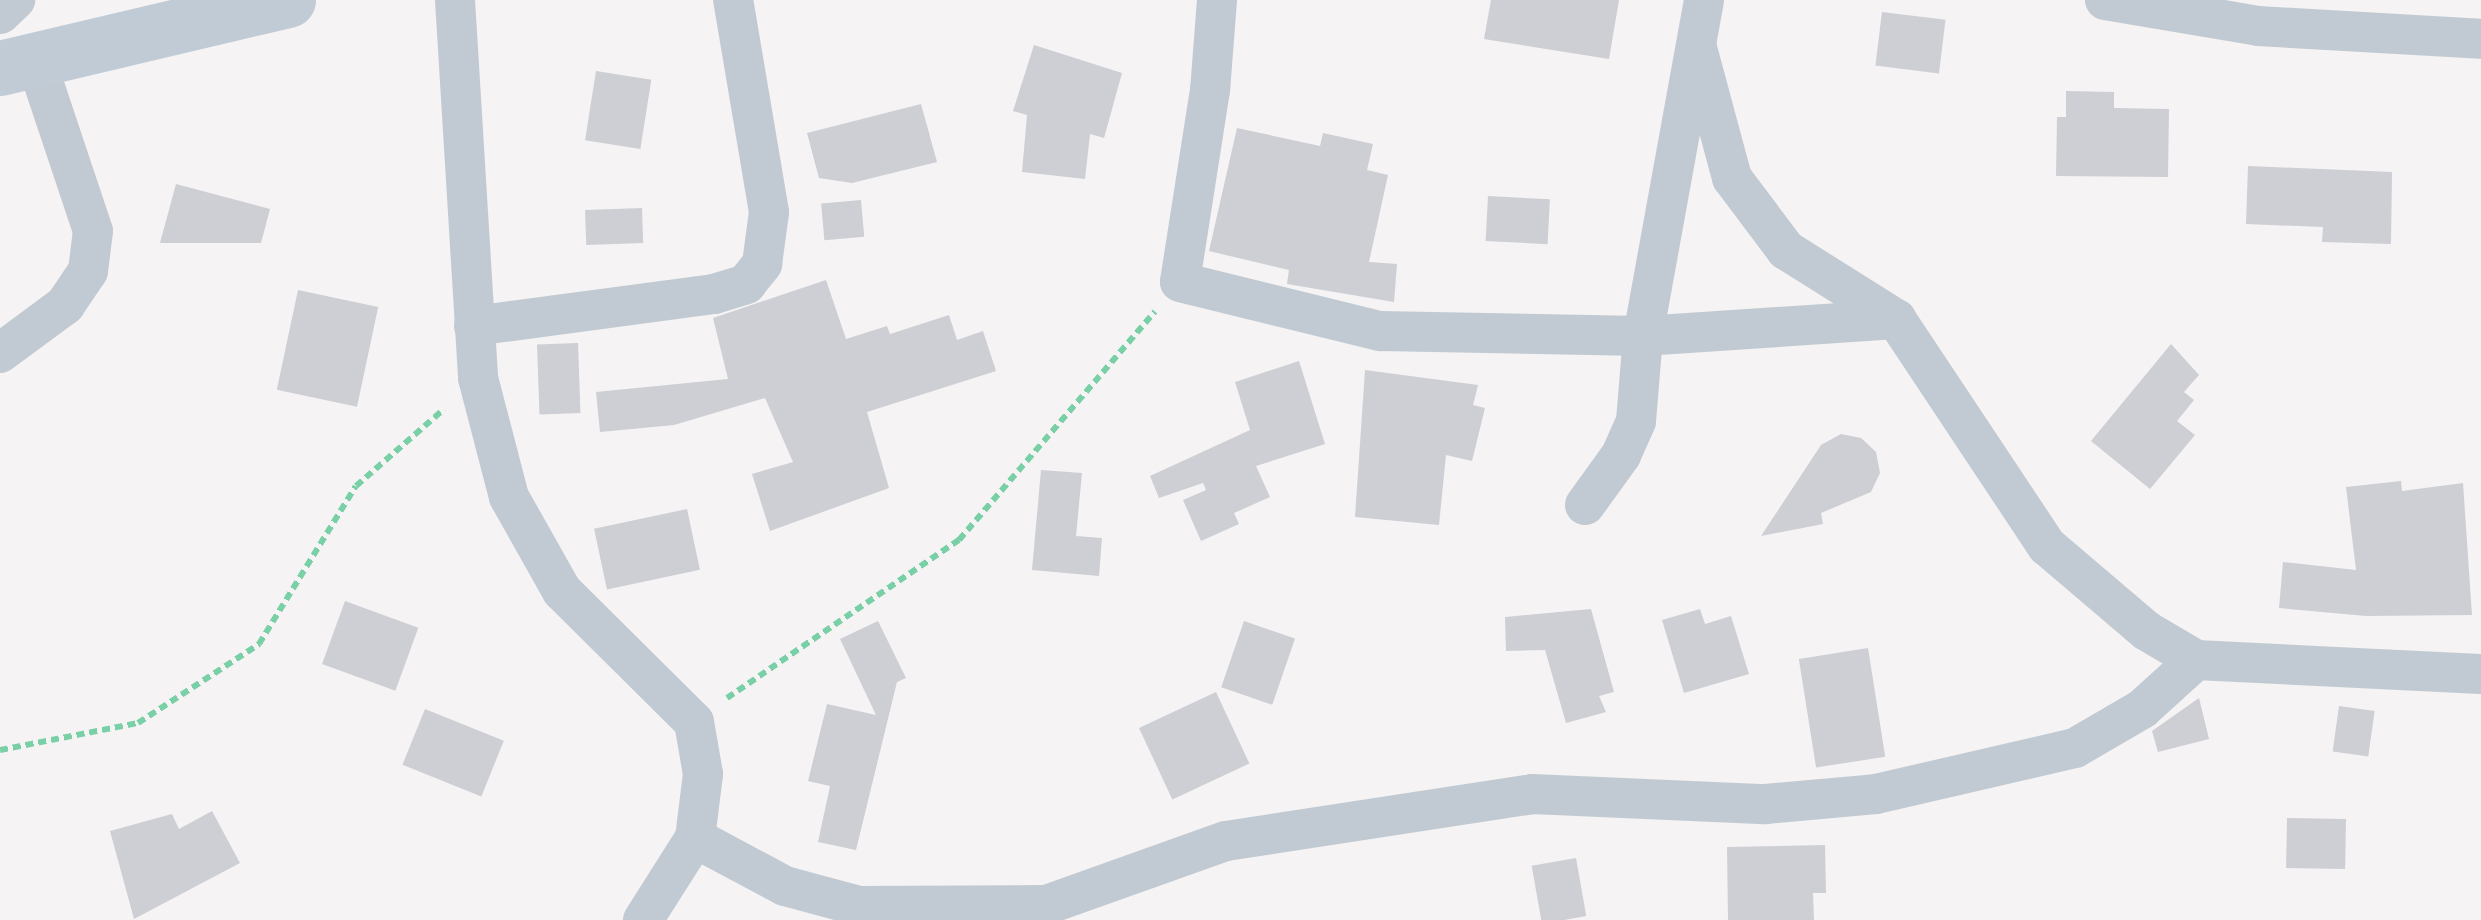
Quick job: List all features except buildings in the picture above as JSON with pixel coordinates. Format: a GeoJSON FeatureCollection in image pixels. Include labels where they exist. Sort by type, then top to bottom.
{"type":"FeatureCollection","features":[{"type":"Feature","properties":{"kind":"main road"},"geometry":{"type":"LineString","coordinates":[[18,64],[288,0]]}},
{"type":"Feature","properties":{"kind":"street"},"geometry":{"type":"LineString","coordinates":[[0,14],[15,0]]}},
{"type":"Feature","properties":{"kind":"street"},"geometry":{"type":"LineString","coordinates":[[455,0],[478,378],[509,496],[562,591],[694,722],[703,774],[695,838],[643,920]]}},
{"type":"Feature","properties":{"kind":"street"},"geometry":{"type":"LineString","coordinates":[[474,326],[714,294],[746,284],[762,264],[769,212],[733,0]]}},
{"type":"Feature","properties":{"kind":"street"},"geometry":{"type":"LineString","coordinates":[[1217,0],[1210,90],[1180,282],[1380,331],[1643,336],[1896,318]]}},
{"type":"Feature","properties":{"kind":"street"},"geometry":{"type":"LineString","coordinates":[[1585,505],[1622,455],[1636,421],[1643,336],[1704,0]]}},
{"type":"Feature","properties":{"kind":"street"},"geometry":{"type":"LineString","coordinates":[[2104,0],[2258,26],[2481,39]]}},
{"type":"Feature","properties":{"kind":"street"},"geometry":{"type":"LineString","coordinates":[[1697,48],[1732,178],[1786,250],[1896,318],[2047,546],[2147,631],[2196,660],[2481,674]]}},
{"type":"Feature","properties":{"kind":"street"},"geometry":{"type":"LineString","coordinates":[[0,354],[65,304],[88,271],[93,231],[18,64]]}},
{"type":"Feature","properties":{"kind":"street"},"geometry":{"type":"LineString","coordinates":[[695,838],[785,886],[859,906],[1046,904],[1226,841],[1532,794],[1765,804],[1876,794],[2075,748],[2142,710],[2196,660]]}},
{"type":"Feature","properties":{"kind":"path"},"geometry":{"type":"LineString","coordinates":[[694,722],[959,540],[1180,282]]}},
{"type":"Feature","properties":{"kind":"path"},"geometry":{"type":"LineString","coordinates":[[0,750],[138,723],[259,644],[356,486],[478,378]]}}]}
